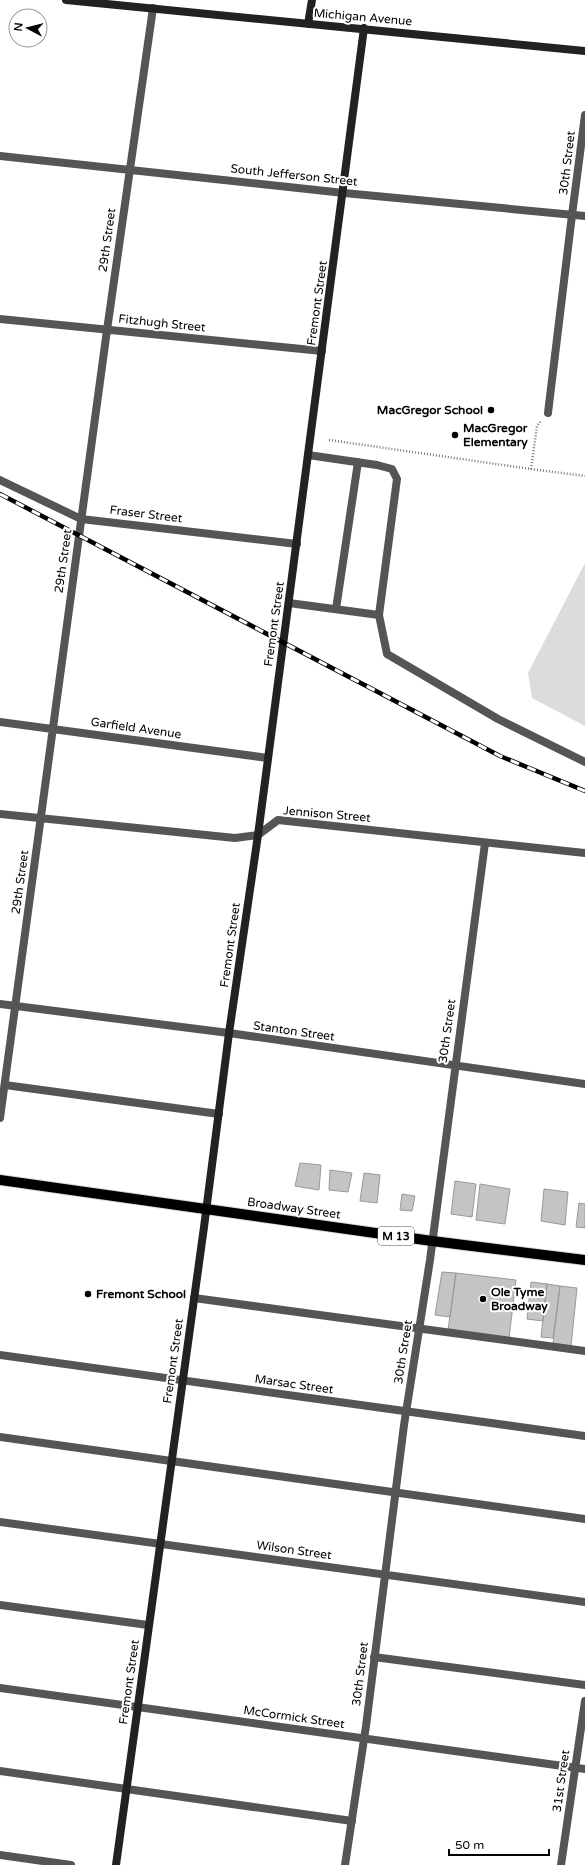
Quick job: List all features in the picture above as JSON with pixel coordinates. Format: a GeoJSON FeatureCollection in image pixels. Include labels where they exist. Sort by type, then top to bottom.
{"type":"FeatureCollection","features":[{"type":"Feature","properties":{"kind":"main road","name":"Broadway Street"},"geometry":{"type":"LineString","coordinates":[[0,1180],[207,1208],[432,1241],[585,1260]]}},
{"type":"Feature","properties":{"kind":"street","name":"Michigan Avenue"},"geometry":{"type":"LineString","coordinates":[[66,0],[308,24],[364,28],[585,51]]}},
{"type":"Feature","properties":{"kind":"street"},"geometry":{"type":"LineString","coordinates":[[308,24],[312,0]]}},
{"type":"Feature","properties":{"kind":"street","name":"29th Street"},"geometry":{"type":"LineString","coordinates":[[0,1118],[52,729],[153,8]]}},
{"type":"Feature","properties":{"kind":"street","name":"Fremont Street"},"geometry":{"type":"LineString","coordinates":[[116,1865],[148,1625],[207,1208],[229,1033],[258,835],[344,193],[364,28]]}},
{"type":"Feature","properties":{"kind":"street","name":"30th Street"},"geometry":{"type":"LineString","coordinates":[[548,413],[585,115]]}},
{"type":"Feature","properties":{"kind":"street","name":"South Jefferson Street"},"geometry":{"type":"LineString","coordinates":[[0,156],[344,193],[585,216]]}},
{"type":"Feature","properties":{"kind":"street","name":"Fitzhugh Street"},"geometry":{"type":"LineString","coordinates":[[0,319],[322,351]]}},
{"type":"Feature","properties":{"kind":"street"},"geometry":{"type":"LineString","coordinates":[[308,455],[358,462],[392,469],[397,479],[379,615],[387,654],[498,719],[585,762]]}},
{"type":"Feature","properties":{"kind":"street"},"geometry":{"type":"LineString","coordinates":[[336,609],[358,462]]}},
{"type":"Feature","properties":{"kind":"street","name":"Fraser Street"},"geometry":{"type":"LineString","coordinates":[[0,480],[81,519],[296,544]]}},
{"type":"Feature","properties":{"kind":"street"},"geometry":{"type":"LineString","coordinates":[[289,603],[379,615]]}},
{"type":"Feature","properties":{"kind":"street","name":"Garfield Avenue"},"geometry":{"type":"LineString","coordinates":[[0,722],[268,758]]}},
{"type":"Feature","properties":{"kind":"street","name":"Jennison Street"},"geometry":{"type":"LineString","coordinates":[[0,814],[235,838],[258,835],[278,820],[485,843],[585,852]]}},
{"type":"Feature","properties":{"kind":"street","name":"30th Street"},"geometry":{"type":"LineString","coordinates":[[345,1865],[364,1739],[395,1493],[432,1241],[485,843]]}},
{"type":"Feature","properties":{"kind":"street","name":"Stanton Street"},"geometry":{"type":"LineString","coordinates":[[0,1004],[14,1007],[229,1033],[585,1084]]}},
{"type":"Feature","properties":{"kind":"street"},"geometry":{"type":"LineString","coordinates":[[5,1085],[219,1114]]}},
{"type":"Feature","properties":{"kind":"street"},"geometry":{"type":"LineString","coordinates":[[194,1298],[585,1351]]}},
{"type":"Feature","properties":{"kind":"street","name":"Marsac Street"},"geometry":{"type":"LineString","coordinates":[[0,1355],[585,1436]]}},
{"type":"Feature","properties":{"kind":"street"},"geometry":{"type":"LineString","coordinates":[[0,1437],[585,1519]]}},
{"type":"Feature","properties":{"kind":"street","name":"Wilson Street"},"geometry":{"type":"LineString","coordinates":[[0,1522],[585,1602]]}},
{"type":"Feature","properties":{"kind":"street"},"geometry":{"type":"LineString","coordinates":[[0,1605],[148,1625]]}},
{"type":"Feature","properties":{"kind":"street"},"geometry":{"type":"LineString","coordinates":[[374,1657],[585,1685]]}},
{"type":"Feature","properties":{"kind":"street","name":"McCormick Street"},"geometry":{"type":"LineString","coordinates":[[0,1688],[585,1769]]}},
{"type":"Feature","properties":{"kind":"street","name":"31st Street"},"geometry":{"type":"LineString","coordinates":[[561,1865],[585,1701]]}},
{"type":"Feature","properties":{"kind":"street"},"geometry":{"type":"LineString","coordinates":[[0,1771],[352,1821]]}},
{"type":"Feature","properties":{"kind":"street"},"geometry":{"type":"LineString","coordinates":[[0,1855],[71,1865]]}},
{"type":"Feature","properties":{"kind":"path"},"geometry":{"type":"LineString","coordinates":[[531,469],[537,426],[548,413]]}},
{"type":"Feature","properties":{"kind":"path"},"geometry":{"type":"LineString","coordinates":[[329,440],[585,476]]}},
{"type":"Feature","properties":{"kind":"shaded area"},"geometry":{"type":"Polygon","coordinates":[[[585,563],[585,726],[532,698],[528,673],[585,563]]]}},
{"type":"Feature","properties":{"kind":"building"},"geometry":{"type":"Polygon","coordinates":[[[300,1163],[321,1165],[319,1190],[295,1186],[300,1163]]]}},
{"type":"Feature","properties":{"kind":"building"},"geometry":{"type":"Polygon","coordinates":[[[330,1170],[352,1173],[348,1192],[329,1190],[330,1170]]]}},
{"type":"Feature","properties":{"kind":"building"},"geometry":{"type":"Polygon","coordinates":[[[364,1173],[380,1175],[377,1203],[360,1201],[364,1173]]]}},
{"type":"Feature","properties":{"kind":"building"},"geometry":{"type":"Polygon","coordinates":[[[455,1181],[476,1184],[472,1217],[451,1214],[455,1181]]]}},
{"type":"Feature","properties":{"kind":"building"},"geometry":{"type":"Polygon","coordinates":[[[480,1184],[510,1189],[505,1224],[476,1220],[480,1184]]]}},
{"type":"Feature","properties":{"kind":"building"},"geometry":{"type":"Polygon","coordinates":[[[544,1189],[568,1192],[565,1225],[541,1221],[544,1189]]]}},
{"type":"Feature","properties":{"kind":"building"},"geometry":{"type":"Polygon","coordinates":[[[402,1194],[415,1196],[412,1211],[400,1210],[402,1194]]]}},
{"type":"Feature","properties":{"kind":"building"},"geometry":{"type":"Polygon","coordinates":[[[579,1203],[585,1204],[585,1228],[576,1227],[579,1203]]]}},
{"type":"Feature","properties":{"kind":"building"},"geometry":{"type":"Polygon","coordinates":[[[442,1272],[456,1273],[450,1317],[435,1315],[442,1272]]]}},
{"type":"Feature","properties":{"kind":"building","name":"Ole Tyme Broadway"},"geometry":{"type":"Polygon","coordinates":[[[456,1273],[516,1280],[509,1338],[448,1330],[456,1273]]]}},
{"type":"Feature","properties":{"kind":"building"},"geometry":{"type":"Polygon","coordinates":[[[531,1282],[547,1284],[543,1321],[527,1319],[531,1282]]]}},
{"type":"Feature","properties":{"kind":"building"},"geometry":{"type":"Polygon","coordinates":[[[547,1284],[560,1286],[553,1338],[541,1337],[547,1284]]]}},
{"type":"Feature","properties":{"kind":"building"},"geometry":{"type":"Polygon","coordinates":[[[560,1286],[577,1288],[571,1346],[553,1343],[560,1286]]]}},
{"type":"Feature","properties":{"kind":"railway"},"geometry":{"type":"LineString","coordinates":[[0,494],[500,756],[585,791]]}},
{"type":"Feature","properties":{"kind":"place","name":"MacGregor School"},"geometry":{"type":"Point","coordinates":[491,410]}},
{"type":"Feature","properties":{"kind":"place","name":"MacGregor Elementary"},"geometry":{"type":"Point","coordinates":[455,435]}},
{"type":"Feature","properties":{"kind":"place","name":"Fremont School"},"geometry":{"type":"Point","coordinates":[88,1294]}},
{"type":"Feature","properties":{"kind":"place","name":"Ole Tyme Broadway"},"geometry":{"type":"Point","coordinates":[483,1299]}}]}
